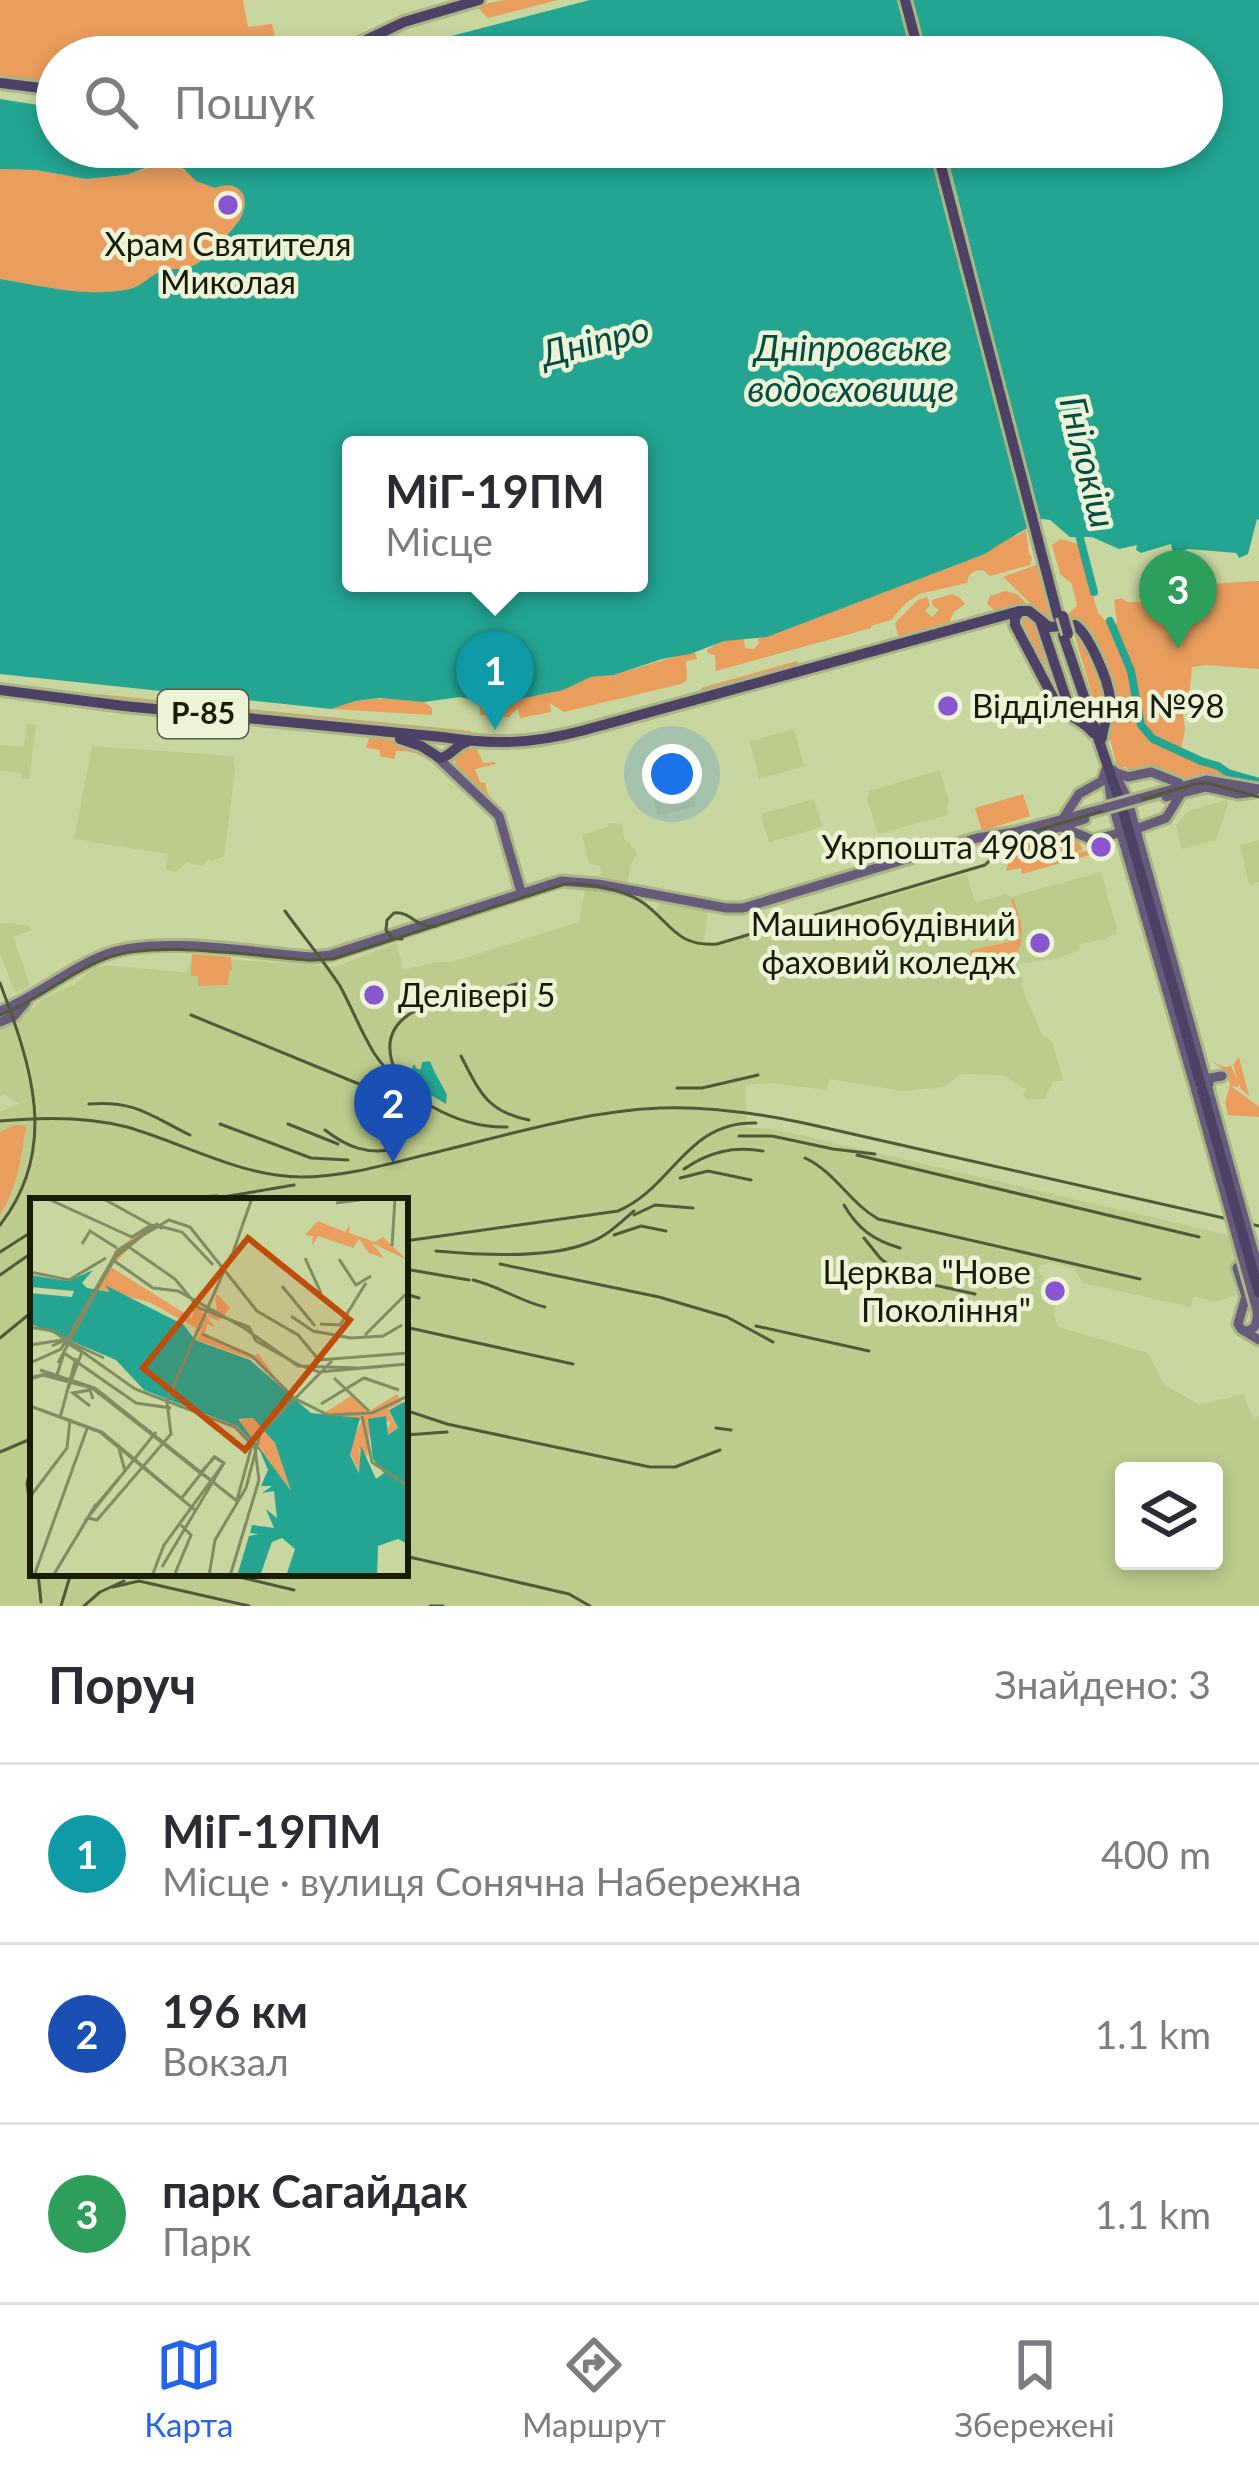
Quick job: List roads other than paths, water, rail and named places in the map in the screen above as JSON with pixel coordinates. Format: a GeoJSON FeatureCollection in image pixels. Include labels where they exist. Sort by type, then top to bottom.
{"type":"FeatureCollection","features":[{"type":"Feature","properties":{"kind":"main road"},"geometry":{"type":"LineString","coordinates":[[374,36],[479,0]]}},
{"type":"Feature","properties":{"kind":"main road"},"geometry":{"type":"LineString","coordinates":[[902,0],[911,36]]}},
{"type":"Feature","properties":{"kind":"main road"},"geometry":{"type":"LineString","coordinates":[[0,83],[36,87]]}},
{"type":"Feature","properties":{"kind":"main road"},"geometry":{"type":"LineString","coordinates":[[944,168],[1062,626],[1110,768],[1259,1293]]}},
{"type":"Feature","properties":{"kind":"main road"},"geometry":{"type":"LineString","coordinates":[[1020,610],[1030,611],[1049,627],[1075,625],[1083,630],[1110,704],[1103,721],[1102,745],[1090,728],[1056,704],[1019,632],[1015,618],[1020,610]]}},
{"type":"Feature","properties":{"kind":"main road","name":"Р-85"},"geometry":{"type":"LineString","coordinates":[[0,693],[514,744],[567,734],[1020,610]]}},
{"type":"Feature","properties":{"kind":"main road"},"geometry":{"type":"LineString","coordinates":[[1040,620],[1070,707],[1080,709],[1087,698]]}},
{"type":"Feature","properties":{"kind":"main road","name":"Р-85"},"geometry":{"type":"LineString","coordinates":[[959,628],[1000,622],[1019,632]]}},
{"type":"Feature","properties":{"kind":"main road"},"geometry":{"type":"LineString","coordinates":[[1032,656],[1046,668],[1052,667],[1053,636],[1062,626]]}},
{"type":"Feature","properties":{"kind":"main road"},"geometry":{"type":"LineString","coordinates":[[1087,698],[1102,702],[1108,692]]}},
{"type":"Feature","properties":{"kind":"main road","name":"Р-85"},"geometry":{"type":"LineString","coordinates":[[0,693],[393,738],[445,758],[460,744],[470,742]]}},
{"type":"Feature","properties":{"kind":"main road"},"geometry":{"type":"LineString","coordinates":[[457,775],[451,742],[443,737],[432,743],[435,756],[501,820],[521,892]]}},
{"type":"Feature","properties":{"kind":"main road"},"geometry":{"type":"LineString","coordinates":[[1110,768],[1123,777],[1148,772],[1186,787]]}},
{"type":"Feature","properties":{"kind":"main road"},"geometry":{"type":"LineString","coordinates":[[1059,824],[1076,797],[1102,782],[1110,768]]}},
{"type":"Feature","properties":{"kind":"main road"},"geometry":{"type":"LineString","coordinates":[[1156,774],[1161,784],[1156,796]]}},
{"type":"Feature","properties":{"kind":"main road"},"geometry":{"type":"LineString","coordinates":[[1132,777],[1120,802],[1122,832],[1259,1271]]}},
{"type":"Feature","properties":{"kind":"main road"},"geometry":{"type":"LineString","coordinates":[[0,1011],[111,952],[141,946],[332,955],[521,892],[575,880],[739,909],[981,838],[1059,824],[1206,780],[1259,789]]}},
{"type":"Feature","properties":{"kind":"main road"},"geometry":{"type":"LineString","coordinates":[[1136,829],[1161,821],[1186,787]]}},
{"type":"Feature","properties":{"kind":"main road"},"geometry":{"type":"LineString","coordinates":[[1093,788],[1120,802],[1136,829],[1258,1313],[1255,1327],[1244,1331]]}},
{"type":"Feature","properties":{"kind":"main road"},"geometry":{"type":"LineString","coordinates":[[1156,796],[1168,806],[1169,814]]}},
{"type":"Feature","properties":{"kind":"main road"},"geometry":{"type":"LineString","coordinates":[[1076,797],[1076,808],[1090,815]]}},
{"type":"Feature","properties":{"kind":"main road"},"geometry":{"type":"LineString","coordinates":[[1086,838],[1083,828],[1090,815]]}},
{"type":"Feature","properties":{"kind":"main road"},"geometry":{"type":"LineString","coordinates":[[1059,824],[1096,840],[1122,832]]}},
{"type":"Feature","properties":{"kind":"main road"},"geometry":{"type":"LineString","coordinates":[[0,1022],[14,1016],[35,994]]}},
{"type":"Feature","properties":{"kind":"main road"},"geometry":{"type":"LineString","coordinates":[[1200,1089],[1210,1078],[1222,1076]]}},
{"type":"Feature","properties":{"kind":"main road"},"geometry":{"type":"LineString","coordinates":[[1181,1085],[1200,1089]]}},
{"type":"Feature","properties":{"kind":"main road"},"geometry":{"type":"LineString","coordinates":[[1259,1261],[1237,1268],[1246,1296],[1238,1324],[1259,1340]]}},
{"type":"Feature","properties":{"kind":"water","name":"Дніпровське водосховище"},"geometry":{"type":"Polygon","coordinates":[[[590,0],[1259,0],[1259,520],[1248,554],[1239,558],[1236,553],[1189,549],[1173,553],[1171,544],[1141,553],[1137,545],[1119,549],[1092,537],[1070,537],[1042,519],[985,554],[767,637],[724,641],[614,675],[591,677],[563,690],[497,704],[460,697],[424,702],[380,698],[331,709],[0,674],[0,279],[81,292],[114,291],[198,263],[240,220],[245,200],[235,187],[215,188],[196,181],[184,169],[1223,168],[1223,36],[452,36],[590,0]]]}},
{"type":"Feature","properties":{"kind":"water","name":"Дніпровське водосховище"},"geometry":{"type":"Polygon","coordinates":[[[0,99],[36,105],[36,168],[145,168],[86,179],[0,169],[0,99]]]}},
{"type":"Feature","properties":{"kind":"water"},"geometry":{"type":"Polygon","coordinates":[[[430,1061],[447,1095],[446,1104],[409,1074],[414,1064],[421,1069],[422,1062],[430,1061]]]}},
{"type":"Feature","properties":{"kind":"waterway","name":"Гнілокіш"},"geometry":{"type":"LineString","coordinates":[[1078,531],[1094,592]]}},
{"type":"Feature","properties":{"kind":"waterway","name":"Гнілокіш"},"geometry":{"type":"LineString","coordinates":[[1110,621],[1131,671],[1141,725],[1153,739],[1259,782]]}},
{"type":"Feature","properties":{"kind":"tram line"},"geometry":{"type":"LineString","coordinates":[[0,1015],[93,964],[128,953],[179,949],[333,959],[565,884],[625,894],[642,902],[682,937],[717,944],[985,865],[1014,837],[1195,784],[1259,797]]}},
{"type":"Feature","properties":{"kind":"tram line"},"geometry":{"type":"LineString","coordinates":[[402,939],[392,938],[386,930],[394,913],[436,926]]}},
{"type":"Feature","properties":{"kind":"railway"},"geometry":{"type":"LineString","coordinates":[[285,911],[340,986],[374,1053],[400,1083],[450,1115],[507,1127]]}},
{"type":"Feature","properties":{"kind":"railway"},"geometry":{"type":"LineString","coordinates":[[397,1075],[390,1052],[392,1034],[401,1021],[433,1004],[528,981]]}},
{"type":"Feature","properties":{"kind":"railway"},"geometry":{"type":"LineString","coordinates":[[0,983],[29,1075],[35,1136],[30,1166],[0,1225]]}},
{"type":"Feature","properties":{"kind":"railway"},"geometry":{"type":"LineString","coordinates":[[191,1015],[421,1113]]}},
{"type":"Feature","properties":{"kind":"railway"},"geometry":{"type":"LineString","coordinates":[[461,1056],[479,1090],[494,1105],[529,1120]]}},
{"type":"Feature","properties":{"kind":"railway"},"geometry":{"type":"LineString","coordinates":[[677,1088],[702,1088],[758,1075]]}},
{"type":"Feature","properties":{"kind":"railway"},"geometry":{"type":"LineString","coordinates":[[89,1104],[131,1107],[190,1135]]}},
{"type":"Feature","properties":{"kind":"railway"},"geometry":{"type":"LineString","coordinates":[[0,1121],[64,1118],[111,1123],[234,1165],[301,1177],[373,1168],[605,1113],[714,1109],[804,1123],[1259,1226]]}},
{"type":"Feature","properties":{"kind":"railway"},"geometry":{"type":"LineString","coordinates":[[408,1241],[618,1211],[637,1201],[713,1133],[756,1123]]}},
{"type":"Feature","properties":{"kind":"railway"},"geometry":{"type":"LineString","coordinates":[[220,1124],[311,1158],[348,1160]]}},
{"type":"Feature","properties":{"kind":"railway"},"geometry":{"type":"LineString","coordinates":[[288,1124],[338,1144]]}},
{"type":"Feature","properties":{"kind":"railway"},"geometry":{"type":"LineString","coordinates":[[325,1130],[358,1148],[395,1149]]}},
{"type":"Feature","properties":{"kind":"railway"},"geometry":{"type":"LineString","coordinates":[[739,1136],[772,1136],[875,1154]]}},
{"type":"Feature","properties":{"kind":"railway"},"geometry":{"type":"LineString","coordinates":[[684,1169],[722,1152],[763,1151]]}},
{"type":"Feature","properties":{"kind":"railway"},"geometry":{"type":"LineString","coordinates":[[857,1155],[1199,1237]]}},
{"type":"Feature","properties":{"kind":"railway"},"geometry":{"type":"LineString","coordinates":[[805,1158],[878,1219],[1140,1279]]}},
{"type":"Feature","properties":{"kind":"railway"},"geometry":{"type":"LineString","coordinates":[[680,1178],[708,1171],[751,1180]]}},
{"type":"Feature","properties":{"kind":"railway"},"geometry":{"type":"LineString","coordinates":[[217,1198],[294,1185]]}},
{"type":"Feature","properties":{"kind":"railway"},"geometry":{"type":"LineString","coordinates":[[177,1198],[217,1196]]}},
{"type":"Feature","properties":{"kind":"railway"},"geometry":{"type":"LineString","coordinates":[[634,1215],[655,1205],[693,1208]]}},
{"type":"Feature","properties":{"kind":"railway"},"geometry":{"type":"LineString","coordinates":[[844,1205],[867,1232],[900,1248]]}},
{"type":"Feature","properties":{"kind":"railway"},"geometry":{"type":"LineString","coordinates":[[436,1251],[553,1252],[601,1237],[634,1211]]}},
{"type":"Feature","properties":{"kind":"railway"},"geometry":{"type":"LineString","coordinates":[[614,1235],[641,1226],[666,1231]]}},
{"type":"Feature","properties":{"kind":"railway"},"geometry":{"type":"LineString","coordinates":[[0,1252],[30,1233]]}},
{"type":"Feature","properties":{"kind":"railway"},"geometry":{"type":"LineString","coordinates":[[864,1238],[907,1279],[975,1294]]}},
{"type":"Feature","properties":{"kind":"railway"},"geometry":{"type":"LineString","coordinates":[[0,1275],[30,1254]]}},
{"type":"Feature","properties":{"kind":"railway"},"geometry":{"type":"LineString","coordinates":[[500,1264],[659,1297],[727,1317],[773,1342]]}},
{"type":"Feature","properties":{"kind":"railway"},"geometry":{"type":"LineString","coordinates":[[408,1270],[469,1280]]}},
{"type":"Feature","properties":{"kind":"railway"},"geometry":{"type":"LineString","coordinates":[[473,1280],[545,1307]]}},
{"type":"Feature","properties":{"kind":"railway"},"geometry":{"type":"LineString","coordinates":[[408,1295],[419,1298]]}},
{"type":"Feature","properties":{"kind":"railway"},"geometry":{"type":"LineString","coordinates":[[0,1338],[30,1313]]}},
{"type":"Feature","properties":{"kind":"railway"},"geometry":{"type":"LineString","coordinates":[[756,1326],[869,1351]]}},
{"type":"Feature","properties":{"kind":"railway"},"geometry":{"type":"LineString","coordinates":[[408,1328],[573,1364]]}},
{"type":"Feature","properties":{"kind":"railway"},"geometry":{"type":"LineString","coordinates":[[408,1411],[447,1424],[650,1467],[675,1467],[720,1450]]}},
{"type":"Feature","properties":{"kind":"railway"},"geometry":{"type":"LineString","coordinates":[[716,1428],[731,1430]]}},
{"type":"Feature","properties":{"kind":"railway"},"geometry":{"type":"LineString","coordinates":[[408,1435],[447,1432]]}},
{"type":"Feature","properties":{"kind":"railway"},"geometry":{"type":"LineString","coordinates":[[0,1452],[30,1439]]}},
{"type":"Feature","properties":{"kind":"railway"},"geometry":{"type":"LineString","coordinates":[[30,1470],[30,1506]]}},
{"type":"Feature","properties":{"kind":"railway"},"geometry":{"type":"LineString","coordinates":[[408,1557],[569,1594],[590,1606]]}},
{"type":"Feature","properties":{"kind":"railway"},"geometry":{"type":"LineString","coordinates":[[38,1576],[41,1602]]}},
{"type":"Feature","properties":{"kind":"railway"},"geometry":{"type":"LineString","coordinates":[[61,1606],[70,1576]]}},
{"type":"Feature","properties":{"kind":"railway"},"geometry":{"type":"LineString","coordinates":[[236,1576],[294,1590]]}},
{"type":"Feature","properties":{"kind":"railway"},"geometry":{"type":"LineString","coordinates":[[84,1606],[124,1581]]}},
{"type":"Feature","properties":{"kind":"railway"},"geometry":{"type":"LineString","coordinates":[[113,1587],[139,1581],[249,1606]]}},
{"type":"Feature","properties":{"kind":"railway"},"geometry":{"type":"LineString","coordinates":[[430,1606],[443,1606]]}},
{"type":"Feature","properties":{"kind":"place","name":"Храм Святителя Миколая"},"geometry":{"type":"Point","coordinates":[228,205]}},
{"type":"Feature","properties":{"kind":"place","name":"парк Сагайдак"},"geometry":{"type":"Point","coordinates":[1178,649]}},
{"type":"Feature","properties":{"kind":"place","name":"Відділення №98"},"geometry":{"type":"Point","coordinates":[948,706]}},
{"type":"Feature","properties":{"kind":"place","name":"МіГ-19ПМ"},"geometry":{"type":"Point","coordinates":[495,730]}},
{"type":"Feature","properties":{"kind":"place","name":"Укрпошта 49081"},"geometry":{"type":"Point","coordinates":[1101,847]}},
{"type":"Feature","properties":{"kind":"place","name":"Машинобудівний фаховий коледж"},"geometry":{"type":"Point","coordinates":[1040,943]}},
{"type":"Feature","properties":{"kind":"place","name":"Делівері 5"},"geometry":{"type":"Point","coordinates":[374,995]}},
{"type":"Feature","properties":{"kind":"place","name":"196 км"},"geometry":{"type":"Point","coordinates":[393,1163]}},
{"type":"Feature","properties":{"kind":"place","name":"Церква \"Нове Покоління\""},"geometry":{"type":"Point","coordinates":[1055,1291]}},
{"type":"Feature","properties":{"kind":"water label","name":"Дніпро"},"geometry":{"type":"Point","coordinates":[595,341]}}]}
